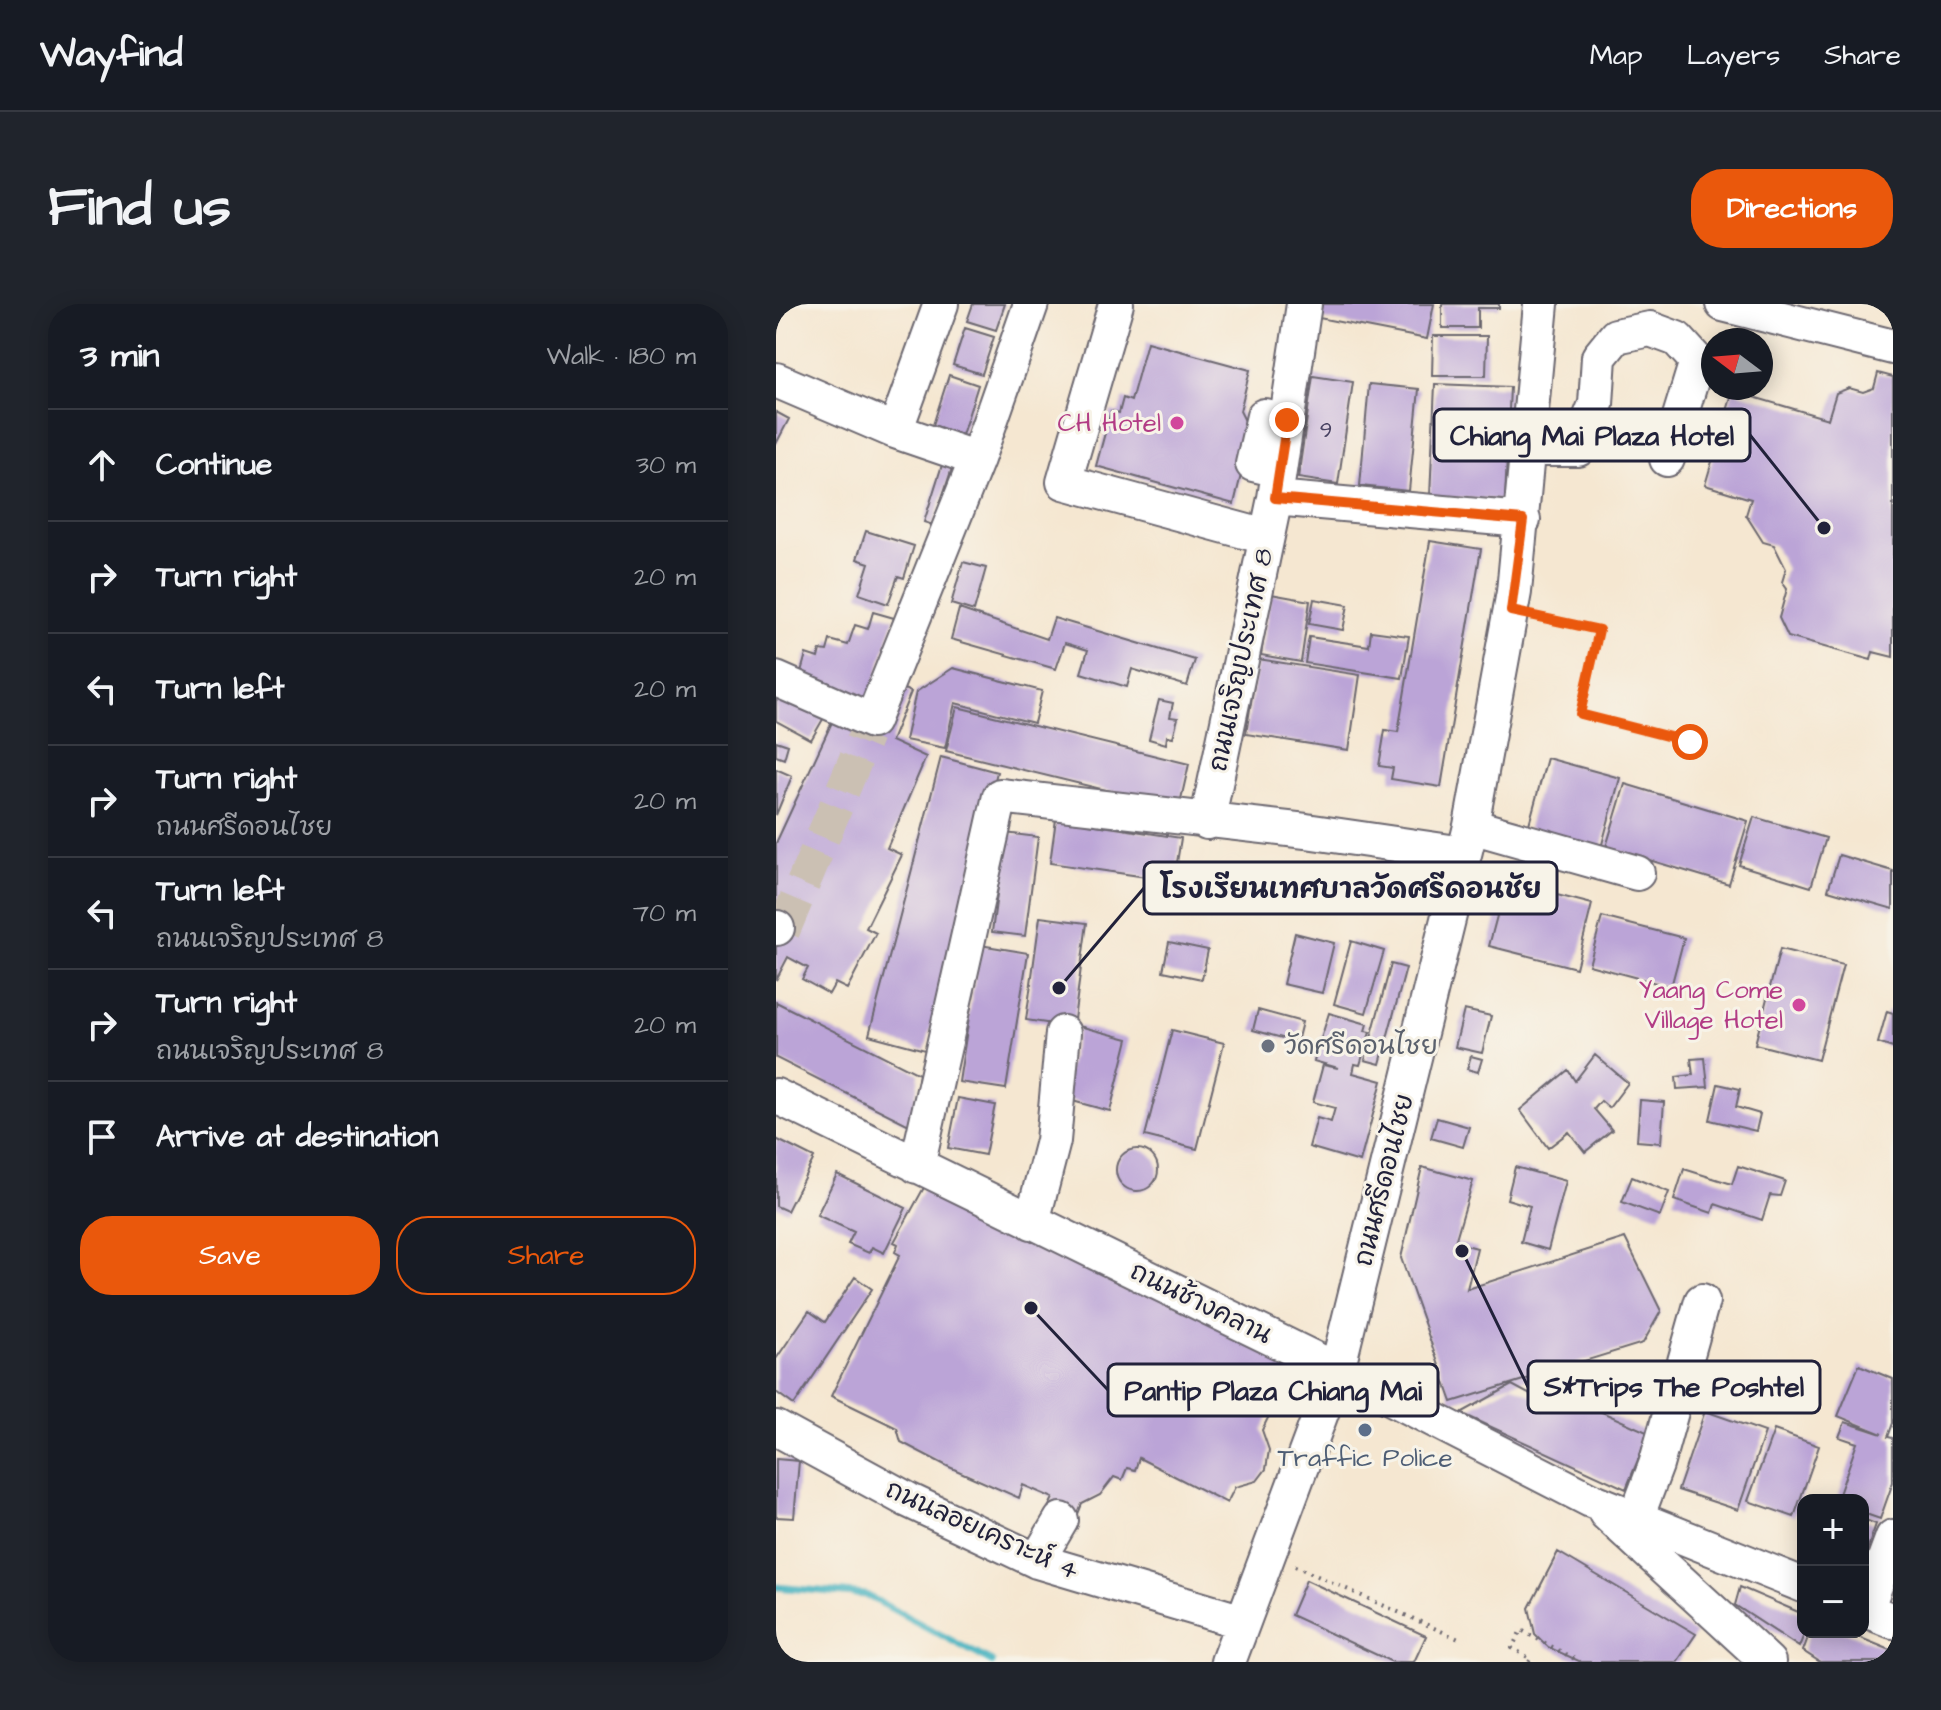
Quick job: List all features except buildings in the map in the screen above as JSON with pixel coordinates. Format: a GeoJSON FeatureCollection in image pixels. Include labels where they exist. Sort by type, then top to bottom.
{"type":"FeatureCollection","features":[{"type":"Feature","properties":{"kind":"street"},"geometry":{"type":"LineString","coordinates":[[895,431],[941,304]]}},
{"type":"Feature","properties":{"kind":"street"},"geometry":{"type":"LineString","coordinates":[[776,679],[869,728],[977,459],[1031,304]]}},
{"type":"Feature","properties":{"kind":"street"},"geometry":{"type":"LineString","coordinates":[[1116,304],[1064,482],[1266,537]]}},
{"type":"Feature","properties":{"kind":"street","name":"ถนนเจริญประเทศ 8"},"geometry":{"type":"LineString","coordinates":[[1207,822],[1277,484],[1304,304]]}},
{"type":"Feature","properties":{"kind":"street","name":"ถนนศรีดอนไชย"},"geometry":{"type":"LineString","coordinates":[[1228,1662],[1337,1370],[1468,840],[1511,611],[1530,449],[1541,304]]}},
{"type":"Feature","properties":{"kind":"street"},"geometry":{"type":"LineString","coordinates":[[1723,304],[1893,347]]}},
{"type":"Feature","properties":{"kind":"street"},"geometry":{"type":"LineString","coordinates":[[1530,449],[1578,449],[1596,404],[1599,357],[1616,336],[1650,329],[1677,339],[1697,361],[1667,459]]}},
{"type":"Feature","properties":{"kind":"street"},"geometry":{"type":"LineString","coordinates":[[776,380],[895,431],[977,459]]}},
{"type":"Feature","properties":{"kind":"street"},"geometry":{"type":"LineString","coordinates":[[1277,484],[1523,520]]}},
{"type":"Feature","properties":{"kind":"street"},"geometry":{"type":"LineString","coordinates":[[917,1166],[1000,796],[1207,822],[1468,840],[1637,873]]}},
{"type":"Feature","properties":{"kind":"street"},"geometry":{"type":"LineString","coordinates":[[1032,1222],[1053,1141],[1063,1033]]}},
{"type":"Feature","properties":{"kind":"street","name":"ถนนช้างคลาน"},"geometry":{"type":"LineString","coordinates":[[776,1096],[1337,1370],[1591,1500],[1797,1583]]}},
{"type":"Feature","properties":{"kind":"street"},"geometry":{"type":"LineString","coordinates":[[1636,1518],[1656,1465],[1702,1301]]}},
{"type":"Feature","properties":{"kind":"street","name":"ถนนลอยเคราะห์ 4"},"geometry":{"type":"LineString","coordinates":[[776,1428],[908,1500],[1037,1561],[1243,1622]]}},
{"type":"Feature","properties":{"kind":"street"},"geometry":{"type":"LineString","coordinates":[[1591,1500],[1768,1662]]}},
{"type":"Feature","properties":{"kind":"street"},"geometry":{"type":"LineString","coordinates":[[1037,1561],[1061,1520]]}},
{"type":"Feature","properties":{"kind":"street"},"geometry":{"type":"LineString","coordinates":[[1874,1613],[1893,1537]]}},
{"type":"Feature","properties":{"kind":"path"},"geometry":{"type":"LineString","coordinates":[[1511,611],[1599,630],[1580,714],[1690,742]]}},
{"type":"Feature","properties":{"kind":"path"},"geometry":{"type":"LineString","coordinates":[[1293,1566],[1461,1640]]}},
{"type":"Feature","properties":{"kind":"path"},"geometry":{"type":"LineString","coordinates":[[1529,1662],[1531,1659],[1512,1648],[1521,1630],[1580,1662]]}},
{"type":"Feature","properties":{"kind":"waterway"},"geometry":{"type":"LineString","coordinates":[[776,1587],[866,1595],[992,1662]]}},
{"type":"Feature","properties":{"kind":"tunnel"},"geometry":{"type":"LineString","coordinates":[[783,931],[866,735]]}},
{"type":"Feature","properties":{"kind":"place","name":"CH Hotel"},"geometry":{"type":"Point","coordinates":[1177,423]}},
{"type":"Feature","properties":{"kind":"place","name":"Chiang Mai Plaza Hotel"},"geometry":{"type":"Point","coordinates":[1824,528]}},
{"type":"Feature","properties":{"kind":"place","name":"โรงเรียนเทศบาลวัดศรีดอนชัย"},"geometry":{"type":"Point","coordinates":[1059,988]}},
{"type":"Feature","properties":{"kind":"place","name":"Yaang Come Village Hotel"},"geometry":{"type":"Point","coordinates":[1799,1005]}},
{"type":"Feature","properties":{"kind":"place","name":"วัดศรีดอนไชย"},"geometry":{"type":"Point","coordinates":[1268,1046]}},
{"type":"Feature","properties":{"kind":"place","name":"S*Trips The Poshtel"},"geometry":{"type":"Point","coordinates":[1462,1251]}},
{"type":"Feature","properties":{"kind":"place","name":"Pantip Plaza Chiang Mai"},"geometry":{"type":"Point","coordinates":[1031,1308]}},
{"type":"Feature","properties":{"kind":"place","name":"Traffic Police"},"geometry":{"type":"Point","coordinates":[1365,1430]}},
{"type":"Feature","properties":{"kind":"route"},"geometry":{"type":"LineString","coordinates":[[1287,420],[1275,498],[1523,520],[1511,611],[1599,630],[1580,714],[1690,742]]}}]}
